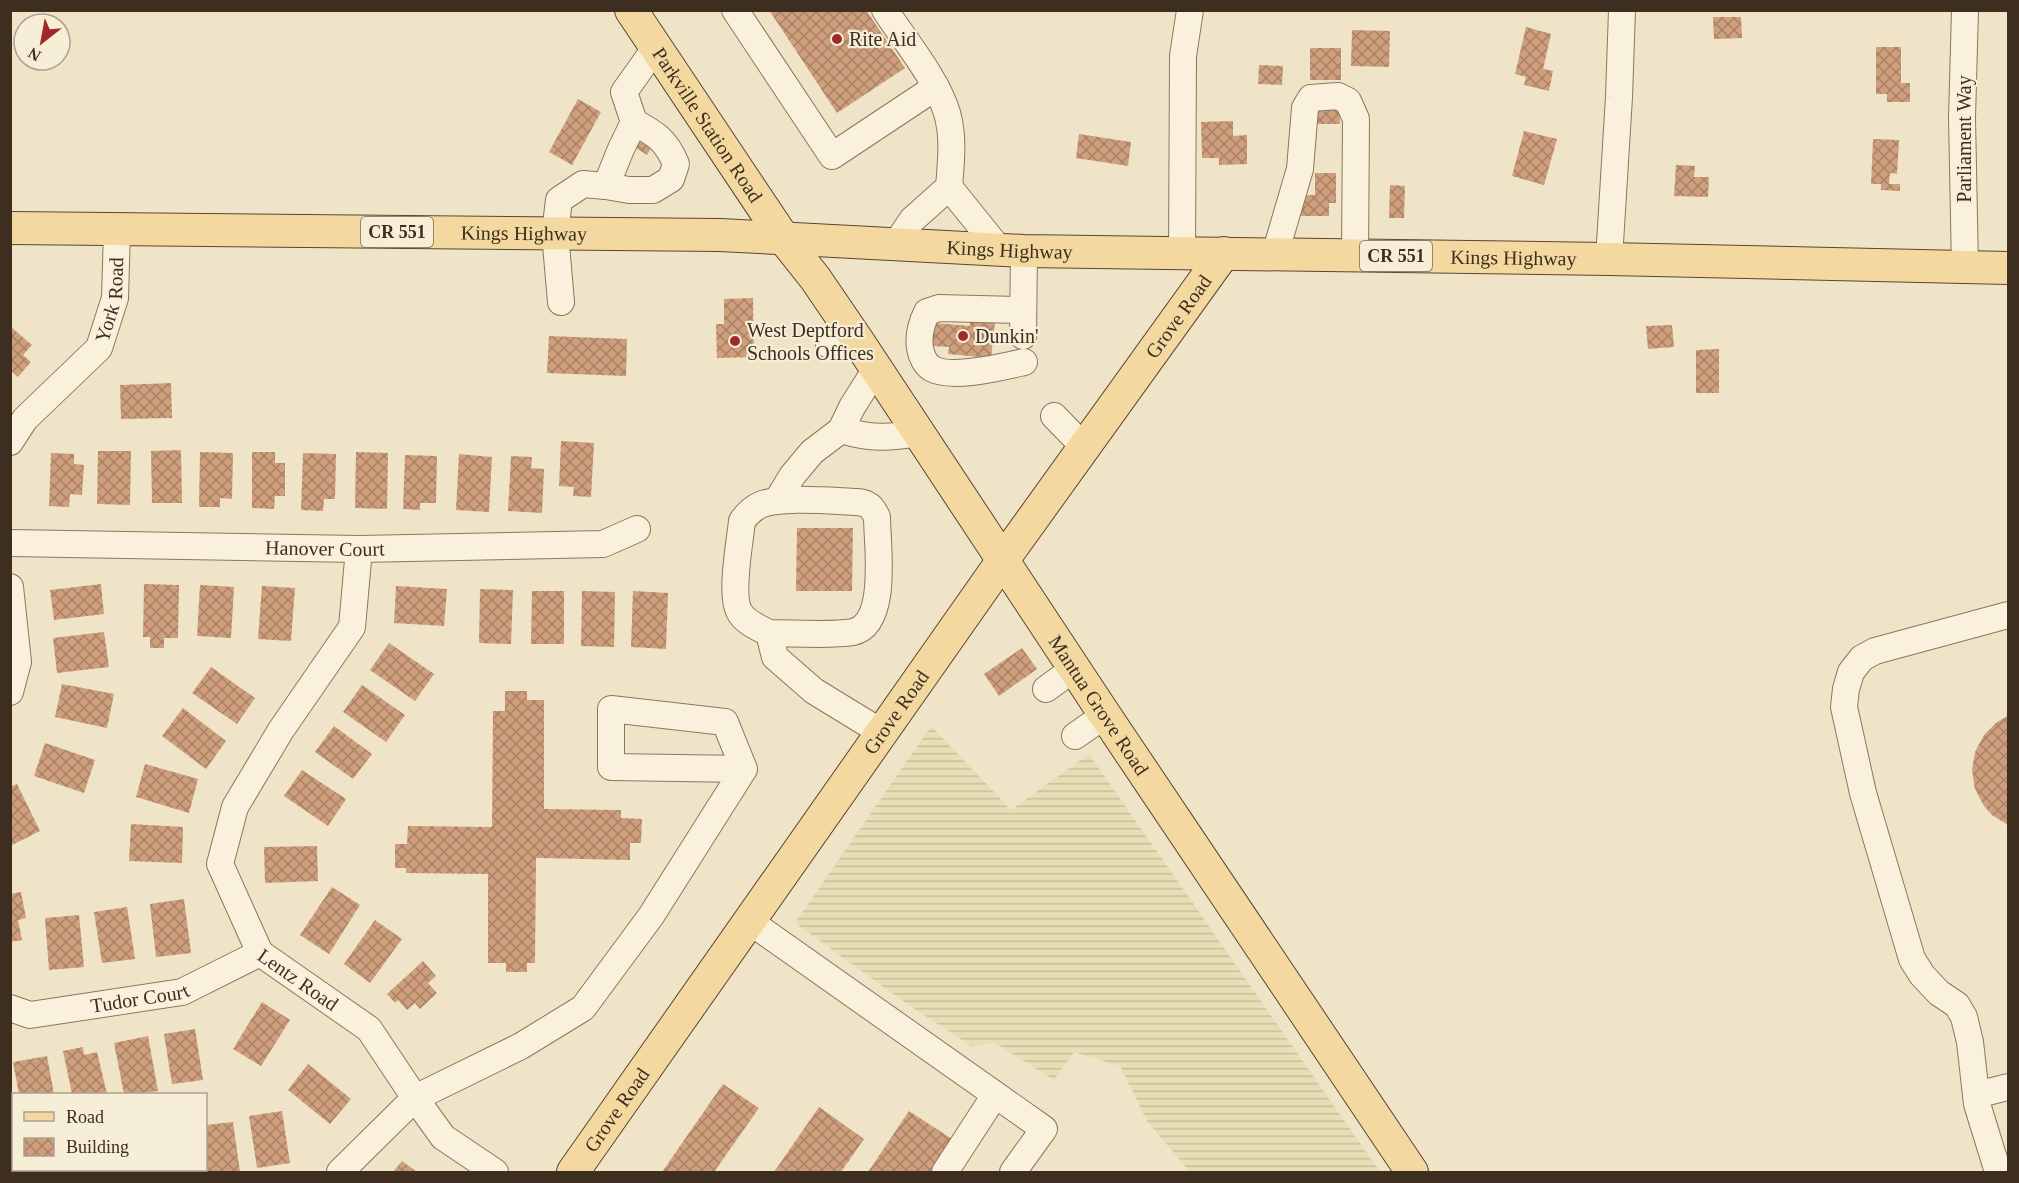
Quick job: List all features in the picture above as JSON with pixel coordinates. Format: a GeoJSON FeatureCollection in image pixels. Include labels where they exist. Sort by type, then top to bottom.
{"type":"FeatureCollection","features":[{"type":"Feature","properties":{"kind":"main road","name":"Parkville Station Road"},"geometry":{"type":"LineString","coordinates":[[631,10],[784,239]]}},
{"type":"Feature","properties":{"kind":"main road","name":"Kings Highway"},"geometry":{"type":"LineString","coordinates":[[10,228],[720,235],[1012,250],[2008,268]]}},
{"type":"Feature","properties":{"kind":"main road","name":"Mantua Grove Road"},"geometry":{"type":"LineString","coordinates":[[784,239],[815,278],[843,343],[876,369],[1412,1173]]}},
{"type":"Feature","properties":{"kind":"main road","name":"Grove Road"},"geometry":{"type":"LineString","coordinates":[[573,1173],[881,732],[1224,253]]}},
{"type":"Feature","properties":{"kind":"street"},"geometry":{"type":"LineString","coordinates":[[735,10],[832,156],[936,87]]}},
{"type":"Feature","properties":{"kind":"street"},"geometry":{"type":"LineString","coordinates":[[1182,253],[1183,56],[1190,10]]}},
{"type":"Feature","properties":{"kind":"street"},"geometry":{"type":"LineString","coordinates":[[1610,260],[1622,10]]}},
{"type":"Feature","properties":{"kind":"street","name":"Parliament Way"},"geometry":{"type":"LineString","coordinates":[[1965,10],[1962,118],[1965,267]]}},
{"type":"Feature","properties":{"kind":"street"},"geometry":{"type":"LineString","coordinates":[[888,15],[936,87],[947,114],[952,147],[949,187],[912,220],[896,244]]}},
{"type":"Feature","properties":{"kind":"street"},"geometry":{"type":"LineString","coordinates":[[561,302],[555,233],[559,200],[583,184],[629,190],[653,190],[671,179],[676,164],[669,149],[660,138],[634,122],[624,92],[656,47]]}},
{"type":"Feature","properties":{"kind":"street"},"geometry":{"type":"LineString","coordinates":[[1275,254],[1300,169],[1305,108],[1311,98],[1338,96],[1348,101],[1356,119],[1355,255]]}},
{"type":"Feature","properties":{"kind":"street"},"geometry":{"type":"LineString","coordinates":[[606,186],[634,122]]}},
{"type":"Feature","properties":{"kind":"street"},"geometry":{"type":"LineString","coordinates":[[949,187],[1012,250],[1023,310],[1023,336]]}},
{"type":"Feature","properties":{"kind":"street","name":"York Road"},"geometry":{"type":"LineString","coordinates":[[10,442],[25,419],[99,348],[115,298],[117,230]]}},
{"type":"Feature","properties":{"kind":"street"},"geometry":{"type":"LineString","coordinates":[[1023,310],[939,308],[927,312],[920,326],[919,342],[921,355],[929,368],[939,372],[975,372],[1024,362]]}},
{"type":"Feature","properties":{"kind":"street"},"geometry":{"type":"LineString","coordinates":[[777,501],[792,476],[812,452],[841,430],[852,407],[876,369]]}},
{"type":"Feature","properties":{"kind":"street"},"geometry":{"type":"LineString","coordinates":[[1054,416],[1085,448]]}},
{"type":"Feature","properties":{"kind":"street"},"geometry":{"type":"LineString","coordinates":[[841,430],[858,435],[886,438],[919,433]]}},
{"type":"Feature","properties":{"kind":"street"},"geometry":{"type":"LineString","coordinates":[[777,501],[857,502],[866,503],[872,507],[877,517],[878,596],[867,623],[855,632],[769,633],[753,625],[739,613],[734,598],[742,521],[748,512],[777,501]]}},
{"type":"Feature","properties":{"kind":"street","name":"Hanover Court"},"geometry":{"type":"LineString","coordinates":[[10,543],[359,549],[603,544],[637,529]]}},
{"type":"Feature","properties":{"kind":"street","name":"Lentz Road"},"geometry":{"type":"LineString","coordinates":[[359,549],[352,627],[282,730],[235,807],[220,864],[260,953],[369,1029],[443,1137],[495,1173]]}},
{"type":"Feature","properties":{"kind":"street"},"geometry":{"type":"LineString","coordinates":[[10,587],[18,662],[10,692]]}},
{"type":"Feature","properties":{"kind":"street"},"geometry":{"type":"LineString","coordinates":[[1998,1173],[1977,1104],[1970,1042],[1964,1017],[1957,1005],[1939,993],[1922,975],[1912,959],[1863,793],[1844,707],[1851,672],[1862,658],[1875,651],[2008,615]]}},
{"type":"Feature","properties":{"kind":"street"},"geometry":{"type":"LineString","coordinates":[[769,633],[775,657],[814,691],[881,732]]}},
{"type":"Feature","properties":{"kind":"street"},"geometry":{"type":"LineString","coordinates":[[1046,689],[1075,668]]}},
{"type":"Feature","properties":{"kind":"street"},"geometry":{"type":"LineString","coordinates":[[611,709],[725,722],[744,769],[611,767],[611,709]]}},
{"type":"Feature","properties":{"kind":"street"},"geometry":{"type":"LineString","coordinates":[[1075,736],[1105,715]]}},
{"type":"Feature","properties":{"kind":"street"},"geometry":{"type":"LineString","coordinates":[[340,1173],[415,1098],[521,1046],[582,1008],[651,916],[744,769]]}},
{"type":"Feature","properties":{"kind":"street"},"geometry":{"type":"LineString","coordinates":[[749,921],[1044,1129],[1013,1173]]}},
{"type":"Feature","properties":{"kind":"street","name":"Tudor Court"},"geometry":{"type":"LineString","coordinates":[[10,1008],[30,1015],[182,992],[260,953]]}},
{"type":"Feature","properties":{"kind":"street"},"geometry":{"type":"LineString","coordinates":[[1976,1095],[2008,1087]]}},
{"type":"Feature","properties":{"kind":"street"},"geometry":{"type":"LineString","coordinates":[[945,1173],[995,1095]]}},
{"type":"Feature","properties":{"kind":"shaded area"},"geometry":{"type":"Polygon","coordinates":[[[931,726],[1011,810],[1089,754],[1380,1172],[1190,1172],[1147,1121],[1120,1066],[1074,1052],[1054,1080],[995,1043],[971,1046],[900,999],[795,923],[931,726]]]}},
{"type":"Feature","properties":{"kind":"building","name":"Rite Aid"},"geometry":{"type":"Polygon","coordinates":[[[769,10],[866,10],[905,68],[837,113],[769,10]]]}},
{"type":"Feature","properties":{"kind":"building"},"geometry":{"type":"Polygon","coordinates":[[[1713,17],[1741,17],[1742,38],[1714,39],[1713,17]]]}},
{"type":"Feature","properties":{"kind":"building"},"geometry":{"type":"Polygon","coordinates":[[[1526,27],[1551,34],[1543,69],[1553,71],[1549,91],[1524,85],[1526,77],[1515,74],[1526,27]]]}},
{"type":"Feature","properties":{"kind":"building"},"geometry":{"type":"Polygon","coordinates":[[[1352,30],[1390,31],[1389,67],[1351,66],[1352,30]]]}},
{"type":"Feature","properties":{"kind":"building"},"geometry":{"type":"Polygon","coordinates":[[[1876,47],[1901,47],[1901,83],[1910,83],[1910,102],[1887,102],[1887,94],[1876,94],[1876,47]]]}},
{"type":"Feature","properties":{"kind":"building"},"geometry":{"type":"Polygon","coordinates":[[[1310,48],[1341,48],[1341,80],[1310,80],[1310,48]]]}},
{"type":"Feature","properties":{"kind":"building"},"geometry":{"type":"Polygon","coordinates":[[[1259,65],[1283,66],[1282,85],[1258,84],[1259,65]]]}},
{"type":"Feature","properties":{"kind":"building"},"geometry":{"type":"Polygon","coordinates":[[[578,99],[601,112],[572,165],[549,152],[578,99]]]}},
{"type":"Feature","properties":{"kind":"building"},"geometry":{"type":"Polygon","coordinates":[[[1317,106],[1339,106],[1340,124],[1317,124],[1317,106]]]}},
{"type":"Feature","properties":{"kind":"building"},"geometry":{"type":"Polygon","coordinates":[[[1233,121],[1233,136],[1247,135],[1247,164],[1219,165],[1219,158],[1202,158],[1201,122],[1233,121]]]}},
{"type":"Feature","properties":{"kind":"building"},"geometry":{"type":"Polygon","coordinates":[[[642,129],[657,138],[647,155],[633,146],[642,129]]]}},
{"type":"Feature","properties":{"kind":"building"},"geometry":{"type":"Polygon","coordinates":[[[1524,131],[1557,139],[1544,185],[1512,176],[1524,131]]]}},
{"type":"Feature","properties":{"kind":"building"},"geometry":{"type":"Polygon","coordinates":[[[1079,134],[1131,142],[1128,166],[1076,158],[1079,134]]]}},
{"type":"Feature","properties":{"kind":"building"},"geometry":{"type":"Polygon","coordinates":[[[1873,139],[1899,140],[1897,174],[1890,173],[1889,184],[1900,184],[1900,191],[1881,190],[1881,184],[1871,184],[1873,139]]]}},
{"type":"Feature","properties":{"kind":"building"},"geometry":{"type":"Polygon","coordinates":[[[1676,165],[1695,166],[1694,177],[1709,177],[1708,197],[1674,196],[1676,165]]]}},
{"type":"Feature","properties":{"kind":"building"},"geometry":{"type":"Polygon","coordinates":[[[1315,173],[1336,173],[1336,203],[1329,203],[1329,216],[1301,216],[1301,195],[1315,195],[1315,173]]]}},
{"type":"Feature","properties":{"kind":"building"},"geometry":{"type":"Polygon","coordinates":[[[1390,185],[1405,186],[1404,218],[1389,218],[1390,185]]]}},
{"type":"Feature","properties":{"kind":"building","name":"West Deptford Schools Offices"},"geometry":{"type":"Polygon","coordinates":[[[753,298],[754,357],[717,358],[716,324],[724,324],[724,299],[753,298]]]}},
{"type":"Feature","properties":{"kind":"building","name":"Dunkin'"},"geometry":{"type":"Polygon","coordinates":[[[970,320],[995,322],[991,358],[948,354],[949,347],[932,346],[934,323],[970,326],[970,320]]]}},
{"type":"Feature","properties":{"kind":"building"},"geometry":{"type":"Polygon","coordinates":[[[1672,325],[1674,347],[1648,349],[1646,326],[1672,325]]]}},
{"type":"Feature","properties":{"kind":"building"},"geometry":{"type":"Polygon","coordinates":[[[10,326],[32,345],[23,355],[31,362],[18,377],[10,370],[10,326]]]}},
{"type":"Feature","properties":{"kind":"building"},"geometry":{"type":"Polygon","coordinates":[[[549,336],[627,339],[626,376],[547,373],[549,336]]]}},
{"type":"Feature","properties":{"kind":"building"},"geometry":{"type":"Polygon","coordinates":[[[1719,349],[1719,393],[1696,393],[1696,350],[1719,349]]]}},
{"type":"Feature","properties":{"kind":"building"},"geometry":{"type":"Polygon","coordinates":[[[171,383],[172,418],[121,419],[120,385],[171,383]]]}},
{"type":"Feature","properties":{"kind":"building"},"geometry":{"type":"Polygon","coordinates":[[[561,441],[594,443],[591,497],[573,496],[574,487],[559,486],[561,441]]]}},
{"type":"Feature","properties":{"kind":"building"},"geometry":{"type":"Polygon","coordinates":[[[181,450],[182,503],[152,503],[151,451],[181,450]]]}},
{"type":"Feature","properties":{"kind":"building"},"geometry":{"type":"Polygon","coordinates":[[[98,451],[131,451],[130,505],[97,504],[98,451]]]}},
{"type":"Feature","properties":{"kind":"building"},"geometry":{"type":"Polygon","coordinates":[[[200,452],[233,453],[232,499],[220,498],[220,507],[199,507],[200,452]]]}},
{"type":"Feature","properties":{"kind":"building"},"geometry":{"type":"Polygon","coordinates":[[[252,452],[275,452],[275,463],[285,463],[285,496],[275,496],[274,509],[252,508],[252,452]]]}},
{"type":"Feature","properties":{"kind":"building"},"geometry":{"type":"Polygon","coordinates":[[[356,452],[388,453],[387,509],[355,508],[356,452]]]}},
{"type":"Feature","properties":{"kind":"building"},"geometry":{"type":"Polygon","coordinates":[[[51,453],[74,454],[74,464],[84,465],[82,495],[70,494],[69,507],[49,506],[51,453]]]}},
{"type":"Feature","properties":{"kind":"building"},"geometry":{"type":"Polygon","coordinates":[[[303,453],[336,454],[335,499],[324,499],[323,511],[301,510],[303,453]]]}},
{"type":"Feature","properties":{"kind":"building"},"geometry":{"type":"Polygon","coordinates":[[[459,454],[492,457],[489,512],[456,510],[459,454]]]}},
{"type":"Feature","properties":{"kind":"building"},"geometry":{"type":"Polygon","coordinates":[[[405,455],[437,456],[436,503],[420,503],[420,510],[403,509],[405,455]]]}},
{"type":"Feature","properties":{"kind":"building"},"geometry":{"type":"Polygon","coordinates":[[[511,456],[532,457],[531,468],[544,469],[542,513],[508,511],[511,456]]]}},
{"type":"Feature","properties":{"kind":"building"},"geometry":{"type":"Polygon","coordinates":[[[797,528],[853,528],[852,591],[796,591],[797,528]]]}},
{"type":"Feature","properties":{"kind":"building"},"geometry":{"type":"Polygon","coordinates":[[[101,584],[104,614],[54,620],[50,590],[101,584]]]}},
{"type":"Feature","properties":{"kind":"building"},"geometry":{"type":"Polygon","coordinates":[[[144,584],[179,585],[178,638],[164,638],[164,648],[150,648],[150,637],[143,637],[144,584]]]}},
{"type":"Feature","properties":{"kind":"building"},"geometry":{"type":"Polygon","coordinates":[[[200,585],[234,587],[231,638],[197,636],[200,585]]]}},
{"type":"Feature","properties":{"kind":"building"},"geometry":{"type":"Polygon","coordinates":[[[262,586],[295,588],[291,641],[258,639],[262,586]]]}},
{"type":"Feature","properties":{"kind":"building"},"geometry":{"type":"Polygon","coordinates":[[[396,586],[447,589],[444,626],[394,623],[396,586]]]}},
{"type":"Feature","properties":{"kind":"building"},"geometry":{"type":"Polygon","coordinates":[[[480,589],[513,590],[511,644],[479,643],[480,589]]]}},
{"type":"Feature","properties":{"kind":"building"},"geometry":{"type":"Polygon","coordinates":[[[532,591],[564,591],[564,644],[531,644],[532,591]]]}},
{"type":"Feature","properties":{"kind":"building"},"geometry":{"type":"Polygon","coordinates":[[[582,591],[615,592],[614,647],[581,646],[582,591]]]}},
{"type":"Feature","properties":{"kind":"building"},"geometry":{"type":"Polygon","coordinates":[[[633,591],[668,593],[666,649],[631,647],[633,591]]]}},
{"type":"Feature","properties":{"kind":"building"},"geometry":{"type":"Polygon","coordinates":[[[104,632],[109,667],[57,673],[53,638],[104,632]]]}},
{"type":"Feature","properties":{"kind":"building"},"geometry":{"type":"Polygon","coordinates":[[[389,643],[434,674],[415,701],[370,670],[389,643]]]}},
{"type":"Feature","properties":{"kind":"building"},"geometry":{"type":"Polygon","coordinates":[[[1022,648],[1037,669],[999,696],[984,674],[1022,648]]]}},
{"type":"Feature","properties":{"kind":"building"},"geometry":{"type":"Polygon","coordinates":[[[211,667],[255,698],[237,724],[192,693],[211,667]]]}},
{"type":"Feature","properties":{"kind":"building"},"geometry":{"type":"Polygon","coordinates":[[[62,684],[114,694],[107,728],[55,717],[62,684]]]}},
{"type":"Feature","properties":{"kind":"building"},"geometry":{"type":"Polygon","coordinates":[[[362,685],[405,715],[386,742],[343,712],[362,685]]]}},
{"type":"Feature","properties":{"kind":"building"},"geometry":{"type":"Polygon","coordinates":[[[505,691],[527,691],[527,700],[544,700],[544,809],[621,810],[621,818],[642,819],[641,843],[630,843],[630,860],[536,858],[535,963],[527,963],[527,972],[506,972],[506,963],[488,963],[488,874],[406,873],[406,868],[395,868],[395,844],[407,844],[408,826],[492,827],[493,711],[505,711],[505,691]]]}},
{"type":"Feature","properties":{"kind":"building"},"geometry":{"type":"Polygon","coordinates":[[[183,708],[226,741],[206,769],[162,736],[183,708]]]}},
{"type":"Feature","properties":{"kind":"building"},"geometry":{"type":"Polygon","coordinates":[[[2008,716],[2008,825],[1992,815],[1984,806],[1975,789],[1972,770],[1975,752],[1984,735],[1997,722],[2008,716]]]}},
{"type":"Feature","properties":{"kind":"building"},"geometry":{"type":"Polygon","coordinates":[[[334,726],[372,754],[353,779],[315,752],[334,726]]]}},
{"type":"Feature","properties":{"kind":"building"},"geometry":{"type":"Polygon","coordinates":[[[45,743],[95,760],[84,793],[34,776],[45,743]]]}},
{"type":"Feature","properties":{"kind":"building"},"geometry":{"type":"Polygon","coordinates":[[[145,764],[198,779],[189,813],[136,797],[145,764]]]}},
{"type":"Feature","properties":{"kind":"building"},"geometry":{"type":"Polygon","coordinates":[[[302,770],[346,799],[328,826],[284,796],[302,770]]]}},
{"type":"Feature","properties":{"kind":"building"},"geometry":{"type":"Polygon","coordinates":[[[17,784],[40,831],[12,845],[10,787],[17,784]]]}},
{"type":"Feature","properties":{"kind":"building"},"geometry":{"type":"Polygon","coordinates":[[[131,824],[183,827],[182,863],[129,861],[131,824]]]}},
{"type":"Feature","properties":{"kind":"building"},"geometry":{"type":"Polygon","coordinates":[[[317,846],[318,881],[265,883],[264,847],[317,846]]]}},
{"type":"Feature","properties":{"kind":"building"},"geometry":{"type":"Polygon","coordinates":[[[332,887],[360,905],[329,954],[300,935],[332,887]]]}},
{"type":"Feature","properties":{"kind":"building"},"geometry":{"type":"Polygon","coordinates":[[[21,892],[26,918],[18,920],[22,940],[10,942],[10,894],[21,892]]]}},
{"type":"Feature","properties":{"kind":"building"},"geometry":{"type":"Polygon","coordinates":[[[184,899],[191,953],[156,957],[150,904],[184,899]]]}},
{"type":"Feature","properties":{"kind":"building"},"geometry":{"type":"Polygon","coordinates":[[[127,907],[135,959],[102,963],[94,912],[127,907]]]}},
{"type":"Feature","properties":{"kind":"building"},"geometry":{"type":"Polygon","coordinates":[[[79,915],[84,967],[49,970],[45,918],[79,915]]]}},
{"type":"Feature","properties":{"kind":"building"},"geometry":{"type":"Polygon","coordinates":[[[375,920],[402,939],[370,983],[344,964],[375,920]]]}},
{"type":"Feature","properties":{"kind":"building"},"geometry":{"type":"Polygon","coordinates":[[[423,961],[436,976],[428,983],[437,993],[420,1009],[415,1003],[407,1010],[398,1000],[395,1003],[387,994],[423,961]]]}},
{"type":"Feature","properties":{"kind":"building"},"geometry":{"type":"Polygon","coordinates":[[[262,1002],[290,1020],[261,1066],[233,1049],[262,1002]]]}},
{"type":"Feature","properties":{"kind":"building"},"geometry":{"type":"Polygon","coordinates":[[[195,1029],[203,1080],[172,1084],[164,1034],[195,1029]]]}},
{"type":"Feature","properties":{"kind":"building"},"geometry":{"type":"Polygon","coordinates":[[[148,1036],[158,1091],[124,1093],[114,1043],[148,1036]]]}},
{"type":"Feature","properties":{"kind":"building"},"geometry":{"type":"Polygon","coordinates":[[[83,1047],[84,1055],[97,1052],[107,1093],[72,1093],[63,1051],[83,1047]]]}},
{"type":"Feature","properties":{"kind":"building"},"geometry":{"type":"Polygon","coordinates":[[[47,1056],[54,1093],[19,1093],[13,1062],[47,1056]]]}},
{"type":"Feature","properties":{"kind":"building"},"geometry":{"type":"Polygon","coordinates":[[[308,1064],[351,1099],[330,1124],[288,1090],[308,1064]]]}},
{"type":"Feature","properties":{"kind":"building"},"geometry":{"type":"Polygon","coordinates":[[[723,1084],[759,1108],[714,1172],[662,1172],[723,1084]]]}},
{"type":"Feature","properties":{"kind":"building"},"geometry":{"type":"Polygon","coordinates":[[[819,1107],[864,1139],[841,1172],[774,1172],[819,1107]]]}},
{"type":"Feature","properties":{"kind":"building"},"geometry":{"type":"Polygon","coordinates":[[[282,1111],[290,1163],[257,1168],[249,1116],[282,1111]]]}},
{"type":"Feature","properties":{"kind":"building"},"geometry":{"type":"Polygon","coordinates":[[[909,1111],[952,1139],[930,1172],[868,1172],[909,1111]]]}},
{"type":"Feature","properties":{"kind":"building"},"geometry":{"type":"Polygon","coordinates":[[[233,1122],[240,1172],[208,1172],[207,1125],[233,1122]]]}},
{"type":"Feature","properties":{"kind":"building"},"geometry":{"type":"Polygon","coordinates":[[[402,1161],[417,1172],[393,1172],[402,1161]]]}},
{"type":"Feature","properties":{"kind":"building"},"geometry":{"type":"Polygon","coordinates":[[[66,1171],[67,1172],[31,1172],[66,1171]]]}},
{"type":"Feature","properties":{"kind":"building"},"geometry":{"type":"Polygon","coordinates":[[[124,1171],[125,1172],[90,1172],[124,1171]]]}},
{"type":"Feature","properties":{"kind":"building"},"geometry":{"type":"Polygon","coordinates":[[[190,1171],[190,1172],[154,1172],[190,1171]]]}},
{"type":"Feature","properties":{"kind":"place","name":"Rite Aid"},"geometry":{"type":"Point","coordinates":[837,39]}},
{"type":"Feature","properties":{"kind":"place","name":"Dunkin'"},"geometry":{"type":"Point","coordinates":[963,336]}},
{"type":"Feature","properties":{"kind":"place","name":"West Deptford Schools Offices"},"geometry":{"type":"Point","coordinates":[735,341]}}]}
